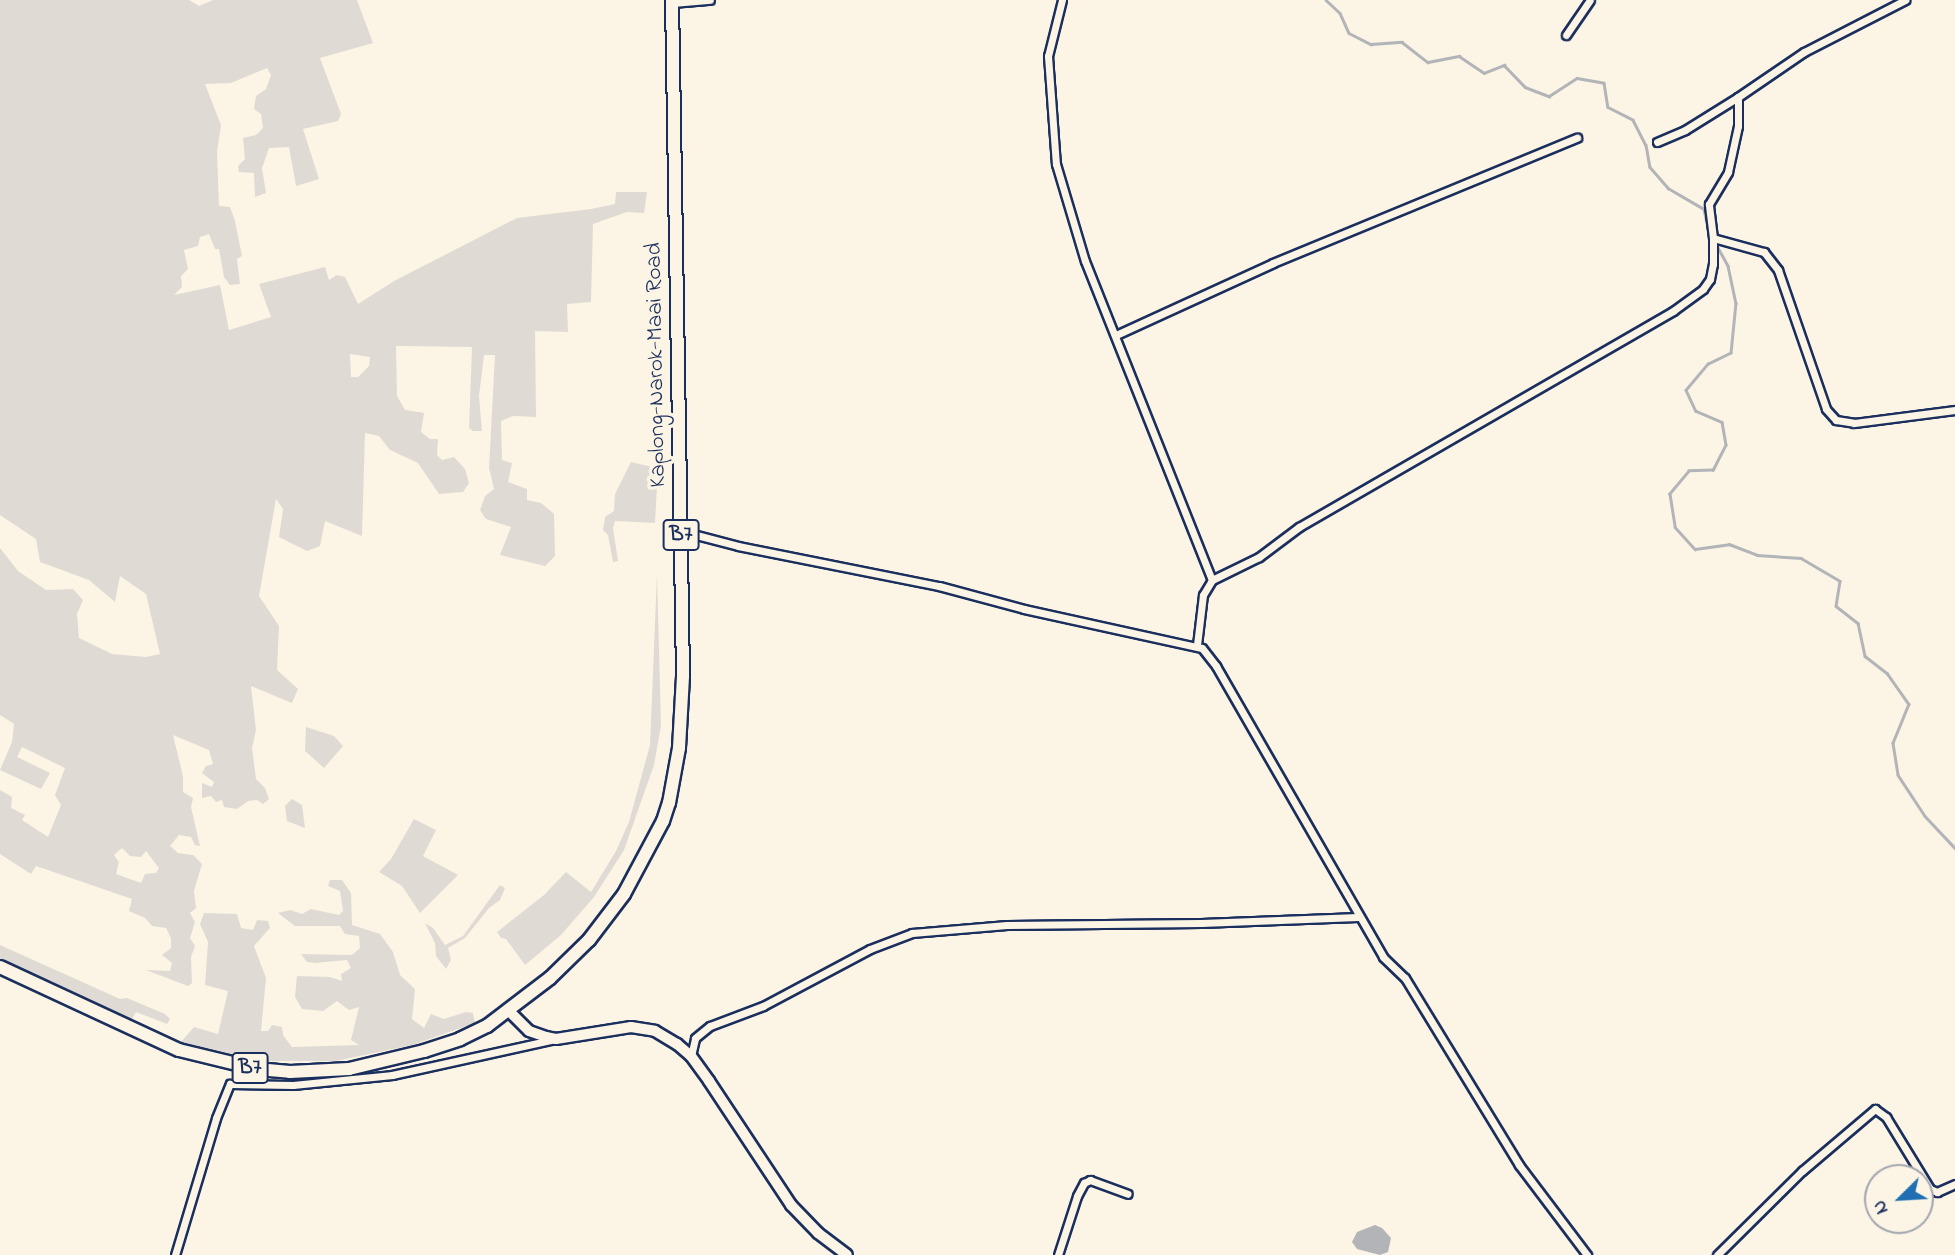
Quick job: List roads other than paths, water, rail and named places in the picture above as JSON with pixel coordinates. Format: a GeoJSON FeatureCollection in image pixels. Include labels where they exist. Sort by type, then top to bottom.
{"type":"FeatureCollection","features":[{"type":"Feature","properties":{"kind":"highway","name":"Kaplong-Narok-Maai Road"},"geometry":{"type":"LineString","coordinates":[[0,967],[179,1050],[222,1062],[290,1072],[349,1069],[410,1056],[460,1039],[509,1011],[550,978],[589,940],[624,894],[663,821],[678,748],[684,676],[673,2]]}},
{"type":"Feature","properties":{"kind":"main road"},"geometry":{"type":"LineString","coordinates":[[509,1011],[529,1031],[556,1039],[639,1028],[666,1036],[691,1056],[791,1205],[818,1233],[847,1255]]}},
{"type":"Feature","properties":{"kind":"street"},"geometry":{"type":"LineString","coordinates":[[673,2],[710,0]]}},
{"type":"Feature","properties":{"kind":"street"},"geometry":{"type":"LineString","coordinates":[[1062,0],[1048,57],[1056,164],[1085,261],[1212,580]]}},
{"type":"Feature","properties":{"kind":"street"},"geometry":{"type":"LineString","coordinates":[[1566,35],[1590,0]]}},
{"type":"Feature","properties":{"kind":"street"},"geometry":{"type":"LineString","coordinates":[[1657,142],[1685,130],[1804,52],[1905,0]]}},
{"type":"Feature","properties":{"kind":"street"},"geometry":{"type":"LineString","coordinates":[[1196,645],[1203,595],[1212,580],[1259,557],[1299,527],[1673,311],[1707,284],[1713,238],[1709,204],[1728,172],[1738,125],[1738,97]]}},
{"type":"Feature","properties":{"kind":"street"},"geometry":{"type":"LineString","coordinates":[[1116,335],[1273,264],[1577,138]]}},
{"type":"Feature","properties":{"kind":"street"},"geometry":{"type":"LineString","coordinates":[[1713,238],[1764,252],[1778,270],[1826,409],[1836,420],[1854,423],[1955,410]]}},
{"type":"Feature","properties":{"kind":"street"},"geometry":{"type":"LineString","coordinates":[[681,531],[738,546],[939,586],[1118,631],[1196,645],[1216,666],[1386,962],[1405,978],[1519,1165],[1587,1255]]}},
{"type":"Feature","properties":{"kind":"street"},"geometry":{"type":"LineString","coordinates":[[691,1056],[695,1038],[710,1026],[763,1006],[870,949],[912,933],[1007,925],[1201,923],[1358,916]]}},
{"type":"Feature","properties":{"kind":"street"},"geometry":{"type":"LineString","coordinates":[[175,1255],[216,1118],[230,1084],[293,1085],[392,1075],[556,1039]]}},
{"type":"Feature","properties":{"kind":"street"},"geometry":{"type":"LineString","coordinates":[[1717,1255],[1802,1171],[1875,1109],[1886,1117],[1930,1189],[1937,1192],[1955,1184]]}},
{"type":"Feature","properties":{"kind":"street"},"geometry":{"type":"LineString","coordinates":[[1058,1255],[1077,1196],[1084,1183],[1090,1180],[1128,1194]]}},
{"type":"Feature","properties":{"kind":"waterway"},"geometry":{"type":"LineString","coordinates":[[1326,0],[1340,13],[1349,33],[1371,44],[1402,42],[1428,62],[1459,56],[1484,73],[1504,65],[1525,87],[1549,96],[1577,78],[1604,83],[1608,107],[1633,120],[1646,145],[1650,167],[1668,188],[1704,209],[1709,232]]}},
{"type":"Feature","properties":{"kind":"waterway"},"geometry":{"type":"LineString","coordinates":[[1716,244],[1728,266],[1736,303],[1731,353],[1708,364],[1686,390],[1696,411],[1722,422],[1726,445],[1713,470],[1689,471],[1670,494],[1675,527],[1695,549],[1729,544],[1757,555],[1801,558],[1840,581],[1836,606],[1858,623],[1865,656],[1887,673],[1909,704],[1893,743],[1898,775],[1925,816],[1955,848]]}}]}
